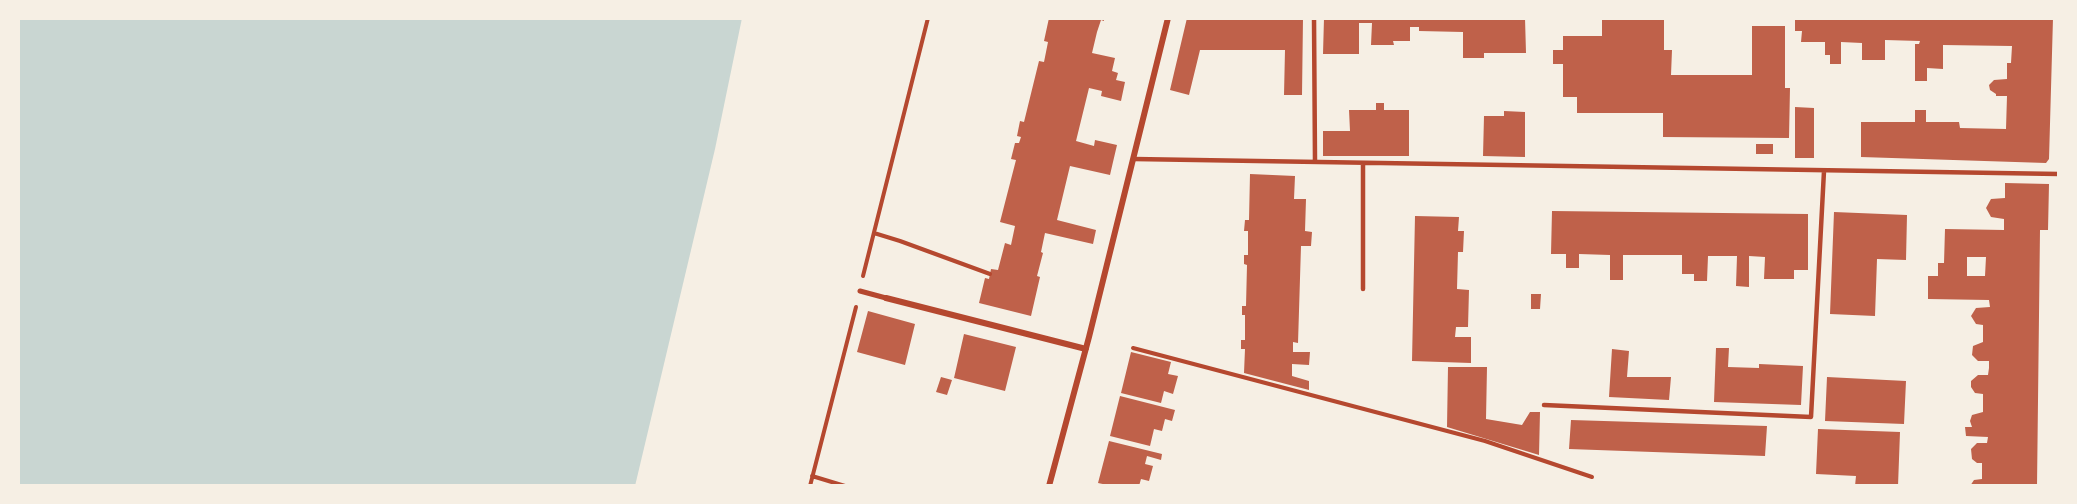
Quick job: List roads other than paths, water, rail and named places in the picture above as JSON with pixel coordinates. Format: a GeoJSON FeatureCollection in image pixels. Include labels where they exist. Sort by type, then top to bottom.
{"type":"FeatureCollection","features":[{"type":"Feature","properties":{"kind":"street"},"geometry":{"type":"LineString","coordinates":[[1049,486],[1086,349],[1168,18]]}},
{"type":"Feature","properties":{"kind":"street"},"geometry":{"type":"LineString","coordinates":[[860,291],[1086,349]]}},
{"type":"Feature","properties":{"kind":"lane"},"geometry":{"type":"LineString","coordinates":[[1314,18],[1315,162]]}},
{"type":"Feature","properties":{"kind":"lane"},"geometry":{"type":"LineString","coordinates":[[1134,159],[2059,174]]}},
{"type":"Feature","properties":{"kind":"lane"},"geometry":{"type":"LineString","coordinates":[[1363,163],[1363,289]]}},
{"type":"Feature","properties":{"kind":"lane"},"geometry":{"type":"LineString","coordinates":[[1544,405],[1811,417],[1824,171]]}}]}
